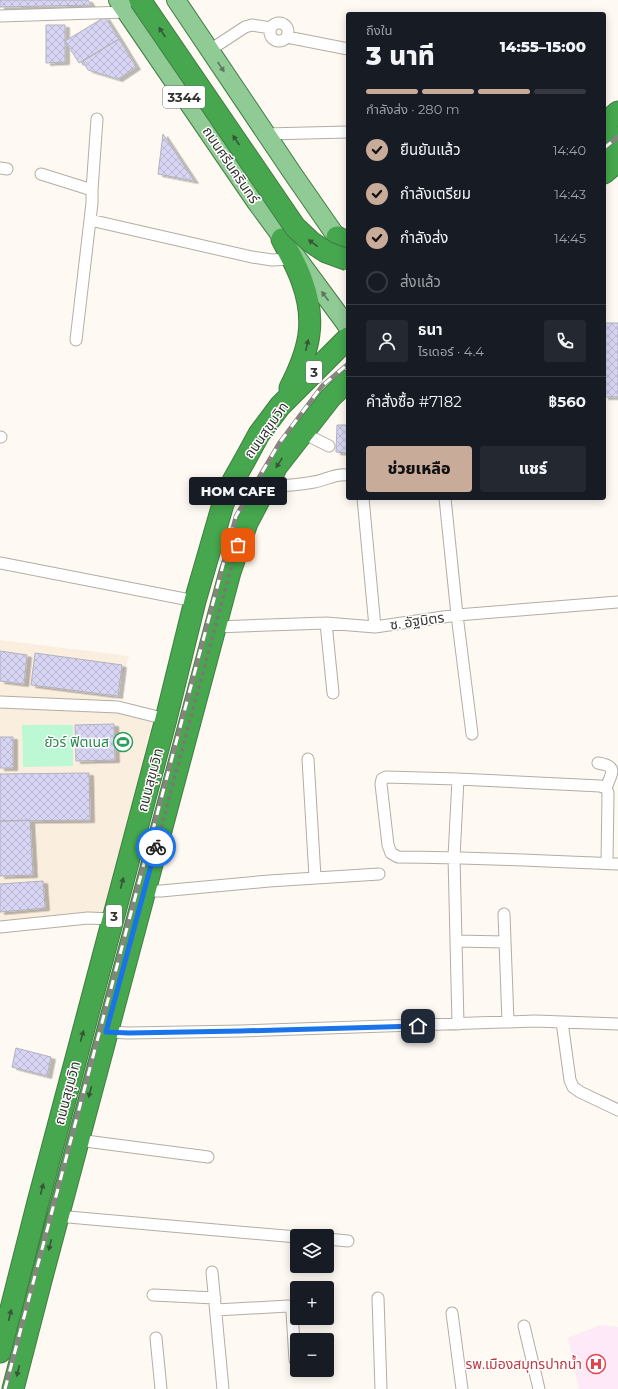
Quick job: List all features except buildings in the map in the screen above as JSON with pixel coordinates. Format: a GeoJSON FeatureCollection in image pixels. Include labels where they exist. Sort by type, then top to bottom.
{"type":"FeatureCollection","features":[{"type":"Feature","properties":{"kind":"highway"},"geometry":{"type":"LineString","coordinates":[[128,4],[295,227],[311,242],[326,252],[346,259]]}},
{"type":"Feature","properties":{"kind":"highway"},"geometry":{"type":"LineString","coordinates":[[606,122],[618,112]]}},
{"type":"Feature","properties":{"kind":"highway"},"geometry":{"type":"LineString","coordinates":[[606,147],[618,137]]}},
{"type":"Feature","properties":{"kind":"highway"},"geometry":{"type":"LineString","coordinates":[[606,171],[618,161]]}},
{"type":"Feature","properties":{"kind":"highway"},"geometry":{"type":"LineString","coordinates":[[280,406],[301,365],[308,344],[310,324],[308,300],[302,280],[282,239]]}},
{"type":"Feature","properties":{"kind":"highway","name":"ถนนสุขุมวิท"},"geometry":{"type":"LineString","coordinates":[[0,1352],[166,719],[195,601],[223,504],[232,481],[260,434],[280,406],[346,340]]}},
{"type":"Feature","properties":{"kind":"highway","name":"ถนนสุขุมวิท"},"geometry":{"type":"LineString","coordinates":[[13,1389],[106,1032],[238,545],[247,523],[277,466],[331,397],[346,383]]}},
{"type":"Feature","properties":{"kind":"highway"},"geometry":{"type":"LineString","coordinates":[[280,406],[291,402],[302,406],[306,411],[308,422],[303,432]]}},
{"type":"Feature","properties":{"kind":"main road"},"geometry":{"type":"LineString","coordinates":[[176,0],[293,174],[344,245]]}},
{"type":"Feature","properties":{"kind":"main road","name":"ถนนศรีนครินทร์"},"geometry":{"type":"LineString","coordinates":[[128,4],[250,194],[346,325]]}},
{"type":"Feature","properties":{"kind":"main road"},"geometry":{"type":"LineString","coordinates":[[250,194],[266,201],[280,199],[287,195],[291,189],[293,174]]}},
{"type":"Feature","properties":{"kind":"street"},"geometry":{"type":"LineString","coordinates":[[0,16],[128,4]]}},
{"type":"Feature","properties":{"kind":"street"},"geometry":{"type":"LineString","coordinates":[[210,50],[245,26],[252,25],[271,28],[276,24],[282,23],[288,31],[287,37],[346,49]]}},
{"type":"Feature","properties":{"kind":"street"},"geometry":{"type":"LineString","coordinates":[[76,340],[90,220],[97,119]]}},
{"type":"Feature","properties":{"kind":"street"},"geometry":{"type":"LineString","coordinates":[[266,134],[346,132]]}},
{"type":"Feature","properties":{"kind":"street"},"geometry":{"type":"LineString","coordinates":[[41,174],[92,190]]}},
{"type":"Feature","properties":{"kind":"street"},"geometry":{"type":"LineString","coordinates":[[90,220],[252,257],[272,260],[292,259]]}},
{"type":"Feature","properties":{"kind":"street"},"geometry":{"type":"LineString","coordinates":[[303,432],[329,446]]}},
{"type":"Feature","properties":{"kind":"street"},"geometry":{"type":"LineString","coordinates":[[266,486],[288,486],[316,482],[342,474],[346,475]]}},
{"type":"Feature","properties":{"kind":"street"},"geometry":{"type":"LineString","coordinates":[[363,500],[375,627]]}},
{"type":"Feature","properties":{"kind":"street"},"geometry":{"type":"LineString","coordinates":[[446,500],[457,615],[472,734]]}},
{"type":"Feature","properties":{"kind":"street"},"geometry":{"type":"LineString","coordinates":[[0,563],[195,601]]}},
{"type":"Feature","properties":{"kind":"street","name":"ซ. อัฐมิตร"},"geometry":{"type":"LineString","coordinates":[[215,627],[326,623],[375,627],[457,615],[618,602]]}},
{"type":"Feature","properties":{"kind":"street"},"geometry":{"type":"LineString","coordinates":[[326,623],[333,694]]}},
{"type":"Feature","properties":{"kind":"street"},"geometry":{"type":"LineString","coordinates":[[0,702],[118,707],[166,719]]}},
{"type":"Feature","properties":{"kind":"street"},"geometry":{"type":"LineString","coordinates":[[308,759],[315,877]]}},
{"type":"Feature","properties":{"kind":"street"},"geometry":{"type":"LineString","coordinates":[[598,763],[609,764],[613,771],[606,788],[608,793],[612,864],[454,857],[398,857],[391,853],[388,845],[381,784],[382,779],[386,777],[600,786],[606,788]]}},
{"type":"Feature","properties":{"kind":"street"},"geometry":{"type":"LineString","coordinates":[[458,779],[454,857],[458,1024]]}},
{"type":"Feature","properties":{"kind":"street"},"geometry":{"type":"LineString","coordinates":[[144,891],[184,890],[315,877],[379,874]]}},
{"type":"Feature","properties":{"kind":"street"},"geometry":{"type":"LineString","coordinates":[[504,914],[508,1022]]}},
{"type":"Feature","properties":{"kind":"street"},"geometry":{"type":"LineString","coordinates":[[0,927],[88,918],[113,919]]}},
{"type":"Feature","properties":{"kind":"street"},"geometry":{"type":"LineString","coordinates":[[456,941],[505,942]]}},
{"type":"Feature","properties":{"kind":"street"},"geometry":{"type":"LineString","coordinates":[[106,1032],[241,1031],[508,1022],[618,1024]]}},
{"type":"Feature","properties":{"kind":"street"},"geometry":{"type":"LineString","coordinates":[[562,1022],[570,1080],[573,1087],[580,1092],[618,1110]]}},
{"type":"Feature","properties":{"kind":"street"},"geometry":{"type":"LineString","coordinates":[[78,1140],[208,1157]]}},
{"type":"Feature","properties":{"kind":"street"},"geometry":{"type":"LineString","coordinates":[[58,1216],[290,1236]]}},
{"type":"Feature","properties":{"kind":"street"},"geometry":{"type":"LineString","coordinates":[[334,1240],[348,1241]]}},
{"type":"Feature","properties":{"kind":"street"},"geometry":{"type":"LineString","coordinates":[[212,1272],[223,1389]]}},
{"type":"Feature","properties":{"kind":"street"},"geometry":{"type":"LineString","coordinates":[[153,1295],[214,1298]]}},
{"type":"Feature","properties":{"kind":"street"},"geometry":{"type":"LineString","coordinates":[[378,1298],[381,1389]]}},
{"type":"Feature","properties":{"kind":"street"},"geometry":{"type":"LineString","coordinates":[[216,1310],[288,1306],[291,1308],[292,1312],[293,1333]]}},
{"type":"Feature","properties":{"kind":"street"},"geometry":{"type":"LineString","coordinates":[[452,1313],[462,1389]]}},
{"type":"Feature","properties":{"kind":"street"},"geometry":{"type":"LineString","coordinates":[[524,1326],[539,1389]]}},
{"type":"Feature","properties":{"kind":"street"},"geometry":{"type":"LineString","coordinates":[[156,1338],[161,1389]]}},
{"type":"Feature","properties":{"kind":"shaded area"},"geometry":{"type":"Polygon","coordinates":[[[0,640],[129,656],[112,707],[152,722],[105,913],[89,913],[0,921],[0,640]]]}},
{"type":"Feature","properties":{"kind":"shaded area","name":"รพ.เมืองสมุทรปากน้ำ"},"geometry":{"type":"Polygon","coordinates":[[[600,1325],[618,1327],[618,1389],[579,1389],[568,1338],[600,1325]]]}},
{"type":"Feature","properties":{"kind":"green space"},"geometry":{"type":"Polygon","coordinates":[[[22,725],[73,725],[73,766],[23,767],[22,725]]]}},
{"type":"Feature","properties":{"kind":"railway"},"geometry":{"type":"LineString","coordinates":[[606,146],[618,137]]}},
{"type":"Feature","properties":{"kind":"railway"},"geometry":{"type":"LineString","coordinates":[[5,1389],[236,516],[280,442],[322,386],[346,366]]}},
{"type":"Feature","properties":{"kind":"way so far"},"geometry":{"type":"LineString","coordinates":[[156,847],[238,545]]}},
{"type":"Feature","properties":{"kind":"place","name":"HOM CAFE"},"geometry":{"type":"Point","coordinates":[238,545]}},
{"type":"Feature","properties":{"kind":"place","name":"ยัวร์ ฟิตเนส"},"geometry":{"type":"Point","coordinates":[123,742]}},
{"type":"Feature","properties":{"kind":"place","name":"รพ.เมืองสมุทรปากน้ำ"},"geometry":{"type":"Point","coordinates":[596,1364]}},
{"type":"Feature","properties":{"kind":"route"},"geometry":{"type":"LineString","coordinates":[[156,847],[106,1032],[241,1031],[418,1026]]}}]}
